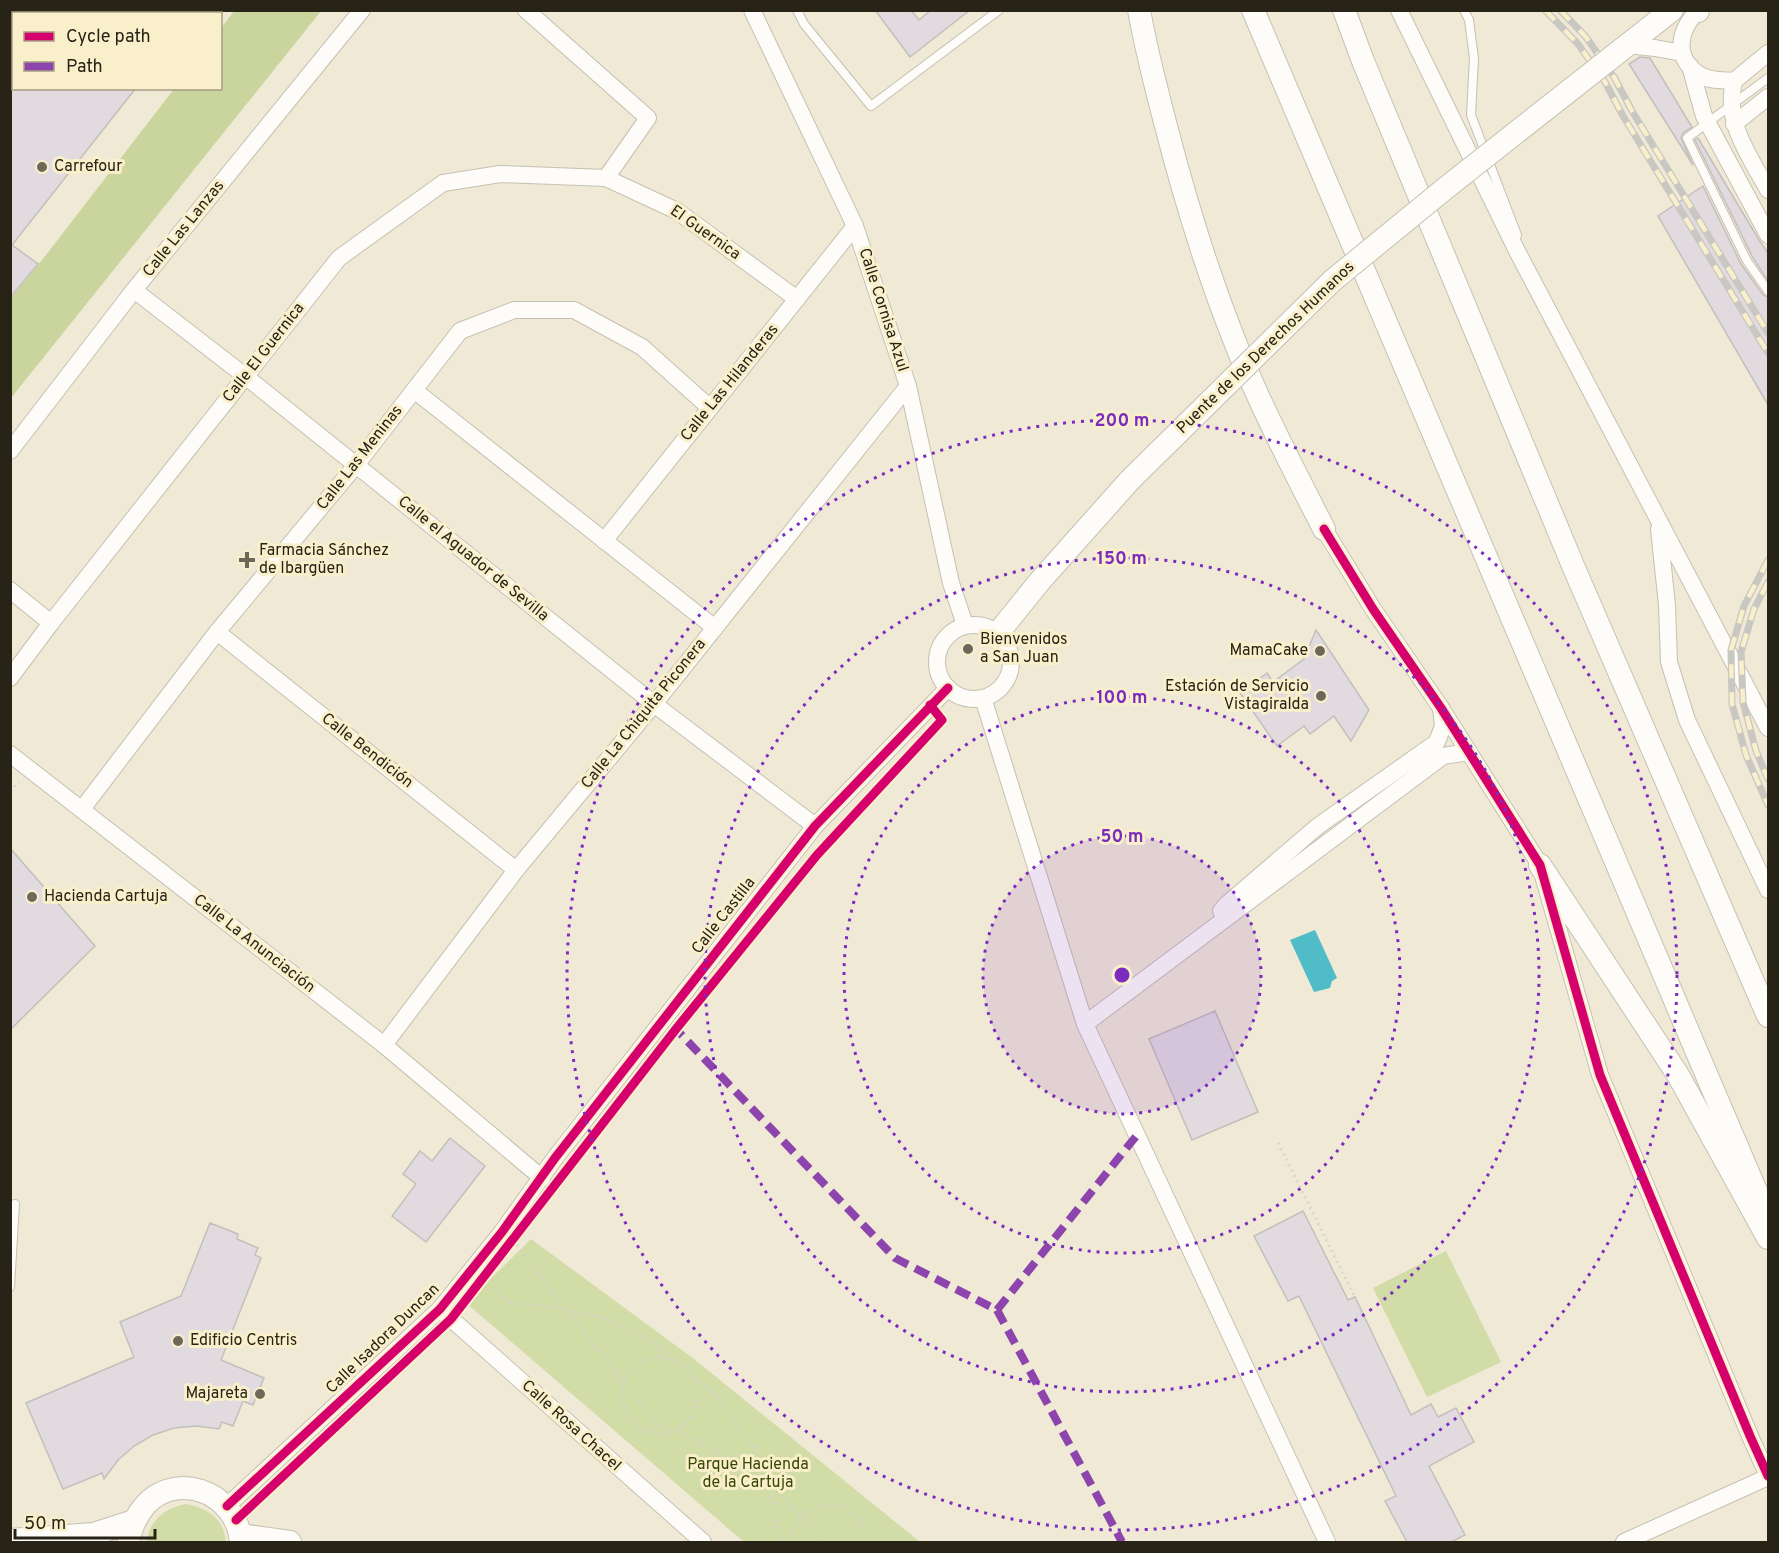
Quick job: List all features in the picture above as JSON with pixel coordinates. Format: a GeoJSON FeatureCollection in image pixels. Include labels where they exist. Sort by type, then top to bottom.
{"type":"FeatureCollection","features":[{"type":"Feature","properties":{"kind":"main road"},"geometry":{"type":"LineString","coordinates":[[1138,10],[1183,191],[1205,261],[1258,398],[1324,529]]}},
{"type":"Feature","properties":{"kind":"main road"},"geometry":{"type":"LineString","coordinates":[[1253,10],[1768,1219]]}},
{"type":"Feature","properties":{"kind":"main road"},"geometry":{"type":"LineString","coordinates":[[1344,10],[1574,568],[1768,1016]]}},
{"type":"Feature","properties":{"kind":"main road"},"geometry":{"type":"LineString","coordinates":[[1624,47],[1692,12]]}},
{"type":"Feature","properties":{"kind":"main road","name":"Puente de los Derechos Humanos"},"geometry":{"type":"LineString","coordinates":[[998,633],[1040,581],[1130,480],[1332,281],[1624,47]]}},
{"type":"Feature","properties":{"kind":"main road"},"geometry":{"type":"LineString","coordinates":[[1540,865],[1678,1075],[1768,1238]]}},
{"type":"Feature","properties":{"kind":"main road"},"geometry":{"type":"LineString","coordinates":[[10,1540],[132,1532],[144,1506],[151,1500],[176,1489],[195,1489],[212,1495],[226,1506],[236,1520],[241,1539],[290,1542]]}},
{"type":"Feature","properties":{"kind":"street","name":"Calle Las Lanzas"},"geometry":{"type":"LineString","coordinates":[[10,451],[134,290],[362,10]]}},
{"type":"Feature","properties":{"kind":"street"},"geometry":{"type":"LineString","coordinates":[[526,10],[648,118],[606,178]]}},
{"type":"Feature","properties":{"kind":"street","name":"Calle Cornisa Azul"},"geometry":{"type":"LineString","coordinates":[[753,10],[855,226],[908,386],[951,583],[965,626]]}},
{"type":"Feature","properties":{"kind":"street"},"geometry":{"type":"LineString","coordinates":[[1399,10],[1540,295],[1768,728]]}},
{"type":"Feature","properties":{"kind":"street"},"geometry":{"type":"LineString","coordinates":[[1692,12],[1681,36],[1686,60],[1704,116],[1768,235]]}},
{"type":"Feature","properties":{"kind":"street"},"geometry":{"type":"LineString","coordinates":[[1624,47],[1655,48],[1686,60],[1702,77],[1734,81]]}},
{"type":"Feature","properties":{"kind":"street"},"geometry":{"type":"LineString","coordinates":[[1768,53],[1734,81],[1730,95],[1734,124],[1768,190]]}},
{"type":"Feature","properties":{"kind":"street"},"geometry":{"type":"LineString","coordinates":[[1734,124],[1768,97]]}},
{"type":"Feature","properties":{"kind":"street","name":"Calle El Guernica"},"geometry":{"type":"LineString","coordinates":[[10,678],[339,258],[443,183],[500,174],[606,178]]}},
{"type":"Feature","properties":{"kind":"street","name":"El Guernica"},"geometry":{"type":"LineString","coordinates":[[606,178],[677,212],[797,299]]}},
{"type":"Feature","properties":{"kind":"street","name":"Calle Las Hilanderas"},"geometry":{"type":"LineString","coordinates":[[604,541],[855,226]]}},
{"type":"Feature","properties":{"kind":"street","name":"Calle el Aguador de Sevilla"},"geometry":{"type":"LineString","coordinates":[[134,290],[245,376],[654,704],[815,826]]}},
{"type":"Feature","properties":{"kind":"street","name":"Calle Las Meninas"},"geometry":{"type":"LineString","coordinates":[[82,809],[217,632],[356,465],[460,331],[514,310],[574,310],[642,347],[710,408]]}},
{"type":"Feature","properties":{"kind":"street","name":"Calle La Chiquita Piconera"},"geometry":{"type":"LineString","coordinates":[[384,1045],[516,870],[654,704],[908,386]]}},
{"type":"Feature","properties":{"kind":"street"},"geometry":{"type":"LineString","coordinates":[[414,390],[715,628]]}},
{"type":"Feature","properties":{"kind":"street"},"geometry":{"type":"LineString","coordinates":[[1658,521],[1667,605],[1670,662],[1687,720],[1768,890]]}},
{"type":"Feature","properties":{"kind":"street"},"geometry":{"type":"LineString","coordinates":[[1324,529],[1373,609],[1441,708],[1540,865],[1600,1075],[1768,1477],[1624,1542]]}},
{"type":"Feature","properties":{"kind":"street"},"geometry":{"type":"LineString","coordinates":[[10,590],[51,623]]}},
{"type":"Feature","properties":{"kind":"street"},"geometry":{"type":"LineString","coordinates":[[977,624],[998,633],[1010,652],[1009,675],[1003,685],[994,693],[983,698],[964,698],[955,694],[941,679],[938,670],[939,648],[946,638],[954,630],[977,624]]}},
{"type":"Feature","properties":{"kind":"street","name":"Calle Bendición"},"geometry":{"type":"LineString","coordinates":[[217,632],[516,870]]}},
{"type":"Feature","properties":{"kind":"street","name":"Calle Castilla"},"geometry":{"type":"LineString","coordinates":[[542,1178],[651,1033],[815,826],[948,688]]}},
{"type":"Feature","properties":{"kind":"street"},"geometry":{"type":"LineString","coordinates":[[983,698],[1085,1024],[1327,1542]]}},
{"type":"Feature","properties":{"kind":"street"},"geometry":{"type":"LineString","coordinates":[[1195,941],[1227,904],[1318,826],[1437,742],[1443,726],[1441,708]]}},
{"type":"Feature","properties":{"kind":"street"},"geometry":{"type":"LineString","coordinates":[[1085,1024],[1443,756],[1468,752]]}},
{"type":"Feature","properties":{"kind":"street","name":"Calle La Anunciación"},"geometry":{"type":"LineString","coordinates":[[10,754],[384,1045],[542,1178]]}},
{"type":"Feature","properties":{"kind":"street","name":"Calle Isadora Duncan"},"geometry":{"type":"LineString","coordinates":[[226,1506],[440,1309],[542,1178]]}},
{"type":"Feature","properties":{"kind":"street","name":"Calle Rosa Chacel"},"geometry":{"type":"LineString","coordinates":[[440,1309],[703,1542]]}},
{"type":"Feature","properties":{"kind":"lane"},"geometry":{"type":"LineString","coordinates":[[797,10],[804,24],[871,106],[999,10]]}},
{"type":"Feature","properties":{"kind":"lane"},"geometry":{"type":"LineString","coordinates":[[1464,10],[1469,20],[1474,58],[1471,115],[1540,295]]}},
{"type":"Feature","properties":{"kind":"lane"},"geometry":{"type":"LineString","coordinates":[[1768,78],[1688,138],[1747,261],[1768,291]]}},
{"type":"Feature","properties":{"kind":"lane"},"geometry":{"type":"LineString","coordinates":[[10,1287],[15,1204]]}},
{"type":"Feature","properties":{"kind":"path"},"geometry":{"type":"LineString","coordinates":[[1278,1143],[1354,1297]]}},
{"type":"Feature","properties":{"kind":"path"},"geometry":{"type":"LineString","coordinates":[[507,1248],[516,1242],[565,1309],[664,1434]]}},
{"type":"Feature","properties":{"kind":"path"},"geometry":{"type":"LineString","coordinates":[[491,1288],[513,1304],[540,1305],[604,1318],[631,1329],[685,1366],[698,1388],[698,1401],[694,1413],[676,1430],[664,1434],[644,1431],[628,1419],[621,1400],[623,1381],[635,1365],[653,1356],[673,1359]]}},
{"type":"Feature","properties":{"kind":"path"},"geometry":{"type":"LineString","coordinates":[[693,1377],[714,1393],[753,1446],[782,1542]]}},
{"type":"Feature","properties":{"kind":"path"},"geometry":{"type":"LineString","coordinates":[[676,1430],[763,1475],[824,1542]]}},
{"type":"Feature","properties":{"kind":"path"},"geometry":{"type":"LineString","coordinates":[[787,1542],[801,1515],[814,1506],[840,1504],[861,1522],[866,1542]]}},
{"type":"Feature","properties":{"kind":"green space"},"geometry":{"type":"Polygon","coordinates":[[[234,11],[321,11],[11,398],[11,298],[173,90],[222,90],[222,27],[234,11]]]}},
{"type":"Feature","properties":{"kind":"green space","name":"Parque Hacienda de la Cartuja"},"geometry":{"type":"Polygon","coordinates":[[[531,1239],[694,1359],[920,1542],[744,1542],[466,1303],[531,1239]]]}},
{"type":"Feature","properties":{"kind":"green space"},"geometry":{"type":"Polygon","coordinates":[[[1446,1251],[1501,1362],[1427,1397],[1373,1288],[1446,1251]]]}},
{"type":"Feature","properties":{"kind":"green space"},"geometry":{"type":"Polygon","coordinates":[[[186,1504],[201,1508],[214,1516],[222,1527],[226,1542],[147,1542],[151,1527],[159,1516],[186,1504]]]}},
{"type":"Feature","properties":{"kind":"water"},"geometry":{"type":"Polygon","coordinates":[[[1315,930],[1337,978],[1332,981],[1330,988],[1314,992],[1290,940],[1315,930]]]}},
{"type":"Feature","properties":{"kind":"building"},"geometry":{"type":"Polygon","coordinates":[[[875,10],[911,10],[919,20],[931,10],[970,10],[910,57],[875,10]]]}},
{"type":"Feature","properties":{"kind":"building"},"geometry":{"type":"Polygon","coordinates":[[[1640,57],[1650,58],[1692,127],[1683,133],[1681,138],[1693,165],[1629,64],[1640,57]]]}},
{"type":"Feature","properties":{"kind":"building","name":"Carrefour"},"geometry":{"type":"Polygon","coordinates":[[[10,88],[12,90],[134,90],[12,245],[38,264],[10,298],[10,88]]]}},
{"type":"Feature","properties":{"kind":"building"},"geometry":{"type":"Polygon","coordinates":[[[1698,138],[1768,253],[1768,281],[1753,258],[1695,140],[1698,138]]]}},
{"type":"Feature","properties":{"kind":"building"},"geometry":{"type":"Polygon","coordinates":[[[1703,186],[1741,264],[1763,295],[1768,297],[1768,405],[1658,216],[1703,186]]]}},
{"type":"Feature","properties":{"kind":"building","name":"Estación de Servicio Vistagiralda"},"geometry":{"type":"Polygon","coordinates":[[[1316,630],[1369,710],[1351,741],[1334,716],[1310,734],[1304,726],[1277,746],[1240,693],[1267,673],[1273,682],[1304,659],[1316,630]]]}},
{"type":"Feature","properties":{"kind":"building","name":"Hacienda Cartuja"},"geometry":{"type":"Polygon","coordinates":[[[10,848],[95,946],[10,1030],[10,848]]]}},
{"type":"Feature","properties":{"kind":"building"},"geometry":{"type":"Polygon","coordinates":[[[1215,1011],[1258,1112],[1192,1140],[1149,1039],[1215,1011]]]}},
{"type":"Feature","properties":{"kind":"building"},"geometry":{"type":"Polygon","coordinates":[[[450,1138],[485,1166],[426,1242],[392,1216],[416,1184],[403,1174],[420,1151],[432,1161],[450,1138]]]}},
{"type":"Feature","properties":{"kind":"building"},"geometry":{"type":"Polygon","coordinates":[[[1303,1211],[1348,1300],[1355,1297],[1411,1415],[1431,1404],[1438,1417],[1456,1408],[1474,1442],[1429,1466],[1465,1535],[1451,1542],[1407,1542],[1385,1501],[1396,1496],[1299,1296],[1288,1301],[1254,1236],[1303,1211]]]}},
{"type":"Feature","properties":{"kind":"building","name":"Edificio Centris"},"geometry":{"type":"Polygon","coordinates":[[[210,1223],[238,1234],[237,1239],[258,1248],[255,1255],[261,1258],[221,1360],[264,1378],[253,1405],[243,1401],[233,1426],[222,1422],[219,1429],[197,1426],[174,1428],[153,1435],[134,1446],[118,1460],[104,1479],[102,1473],[63,1489],[26,1403],[134,1357],[120,1322],[181,1296],[210,1223]]]}},
{"type":"Feature","properties":{"kind":"railway"},"geometry":{"type":"LineString","coordinates":[[1545,10],[1578,44],[1605,82],[1623,116],[1768,353]]}},
{"type":"Feature","properties":{"kind":"railway"},"geometry":{"type":"LineString","coordinates":[[1560,10],[1586,37],[1614,77],[1632,111],[1768,333]]}},
{"type":"Feature","properties":{"kind":"railway"},"geometry":{"type":"LineString","coordinates":[[1768,560],[1744,606],[1731,650],[1732,704],[1746,755],[1768,805]]}},
{"type":"Feature","properties":{"kind":"railway"},"geometry":{"type":"LineString","coordinates":[[1768,582],[1754,609],[1741,652],[1743,702],[1756,751],[1768,779]]}},
{"type":"Feature","properties":{"kind":"marked path"},"geometry":{"type":"LineString","coordinates":[[672,1025],[895,1258],[997,1310],[1122,1542]]}},
{"type":"Feature","properties":{"kind":"marked path"},"geometry":{"type":"LineString","coordinates":[[997,1310],[1137,1135]]}},
{"type":"Feature","properties":{"kind":"cycle path"},"geometry":{"type":"LineString","coordinates":[[1324,529],[1373,609],[1441,708],[1540,865],[1600,1075],[1768,1476]]}},
{"type":"Feature","properties":{"kind":"cycle path"},"geometry":{"type":"LineString","coordinates":[[227,1506],[440,1309],[815,826],[948,688]]}},
{"type":"Feature","properties":{"kind":"cycle path"},"geometry":{"type":"LineString","coordinates":[[236,1520],[451,1319],[676,1029],[817,855],[942,720],[930,705]]}},
{"type":"Feature","properties":{"kind":"place","name":"Carrefour"},"geometry":{"type":"Point","coordinates":[42,167]}},
{"type":"Feature","properties":{"kind":"place","name":"Farmacia Sánchez de Ibargüen"},"geometry":{"type":"Point","coordinates":[247,560]}},
{"type":"Feature","properties":{"kind":"place","name":"Bienvenidos a San Juan"},"geometry":{"type":"Point","coordinates":[968,649]}},
{"type":"Feature","properties":{"kind":"place","name":"MamaCake"},"geometry":{"type":"Point","coordinates":[1320,651]}},
{"type":"Feature","properties":{"kind":"place","name":"Estación de Servicio Vistagiralda"},"geometry":{"type":"Point","coordinates":[1321,696]}},
{"type":"Feature","properties":{"kind":"place","name":"Hacienda Cartuja"},"geometry":{"type":"Point","coordinates":[32,897]}},
{"type":"Feature","properties":{"kind":"place","name":"Edificio Centris"},"geometry":{"type":"Point","coordinates":[178,1341]}},
{"type":"Feature","properties":{"kind":"place","name":"Majareta"},"geometry":{"type":"Point","coordinates":[260,1394]}}]}
